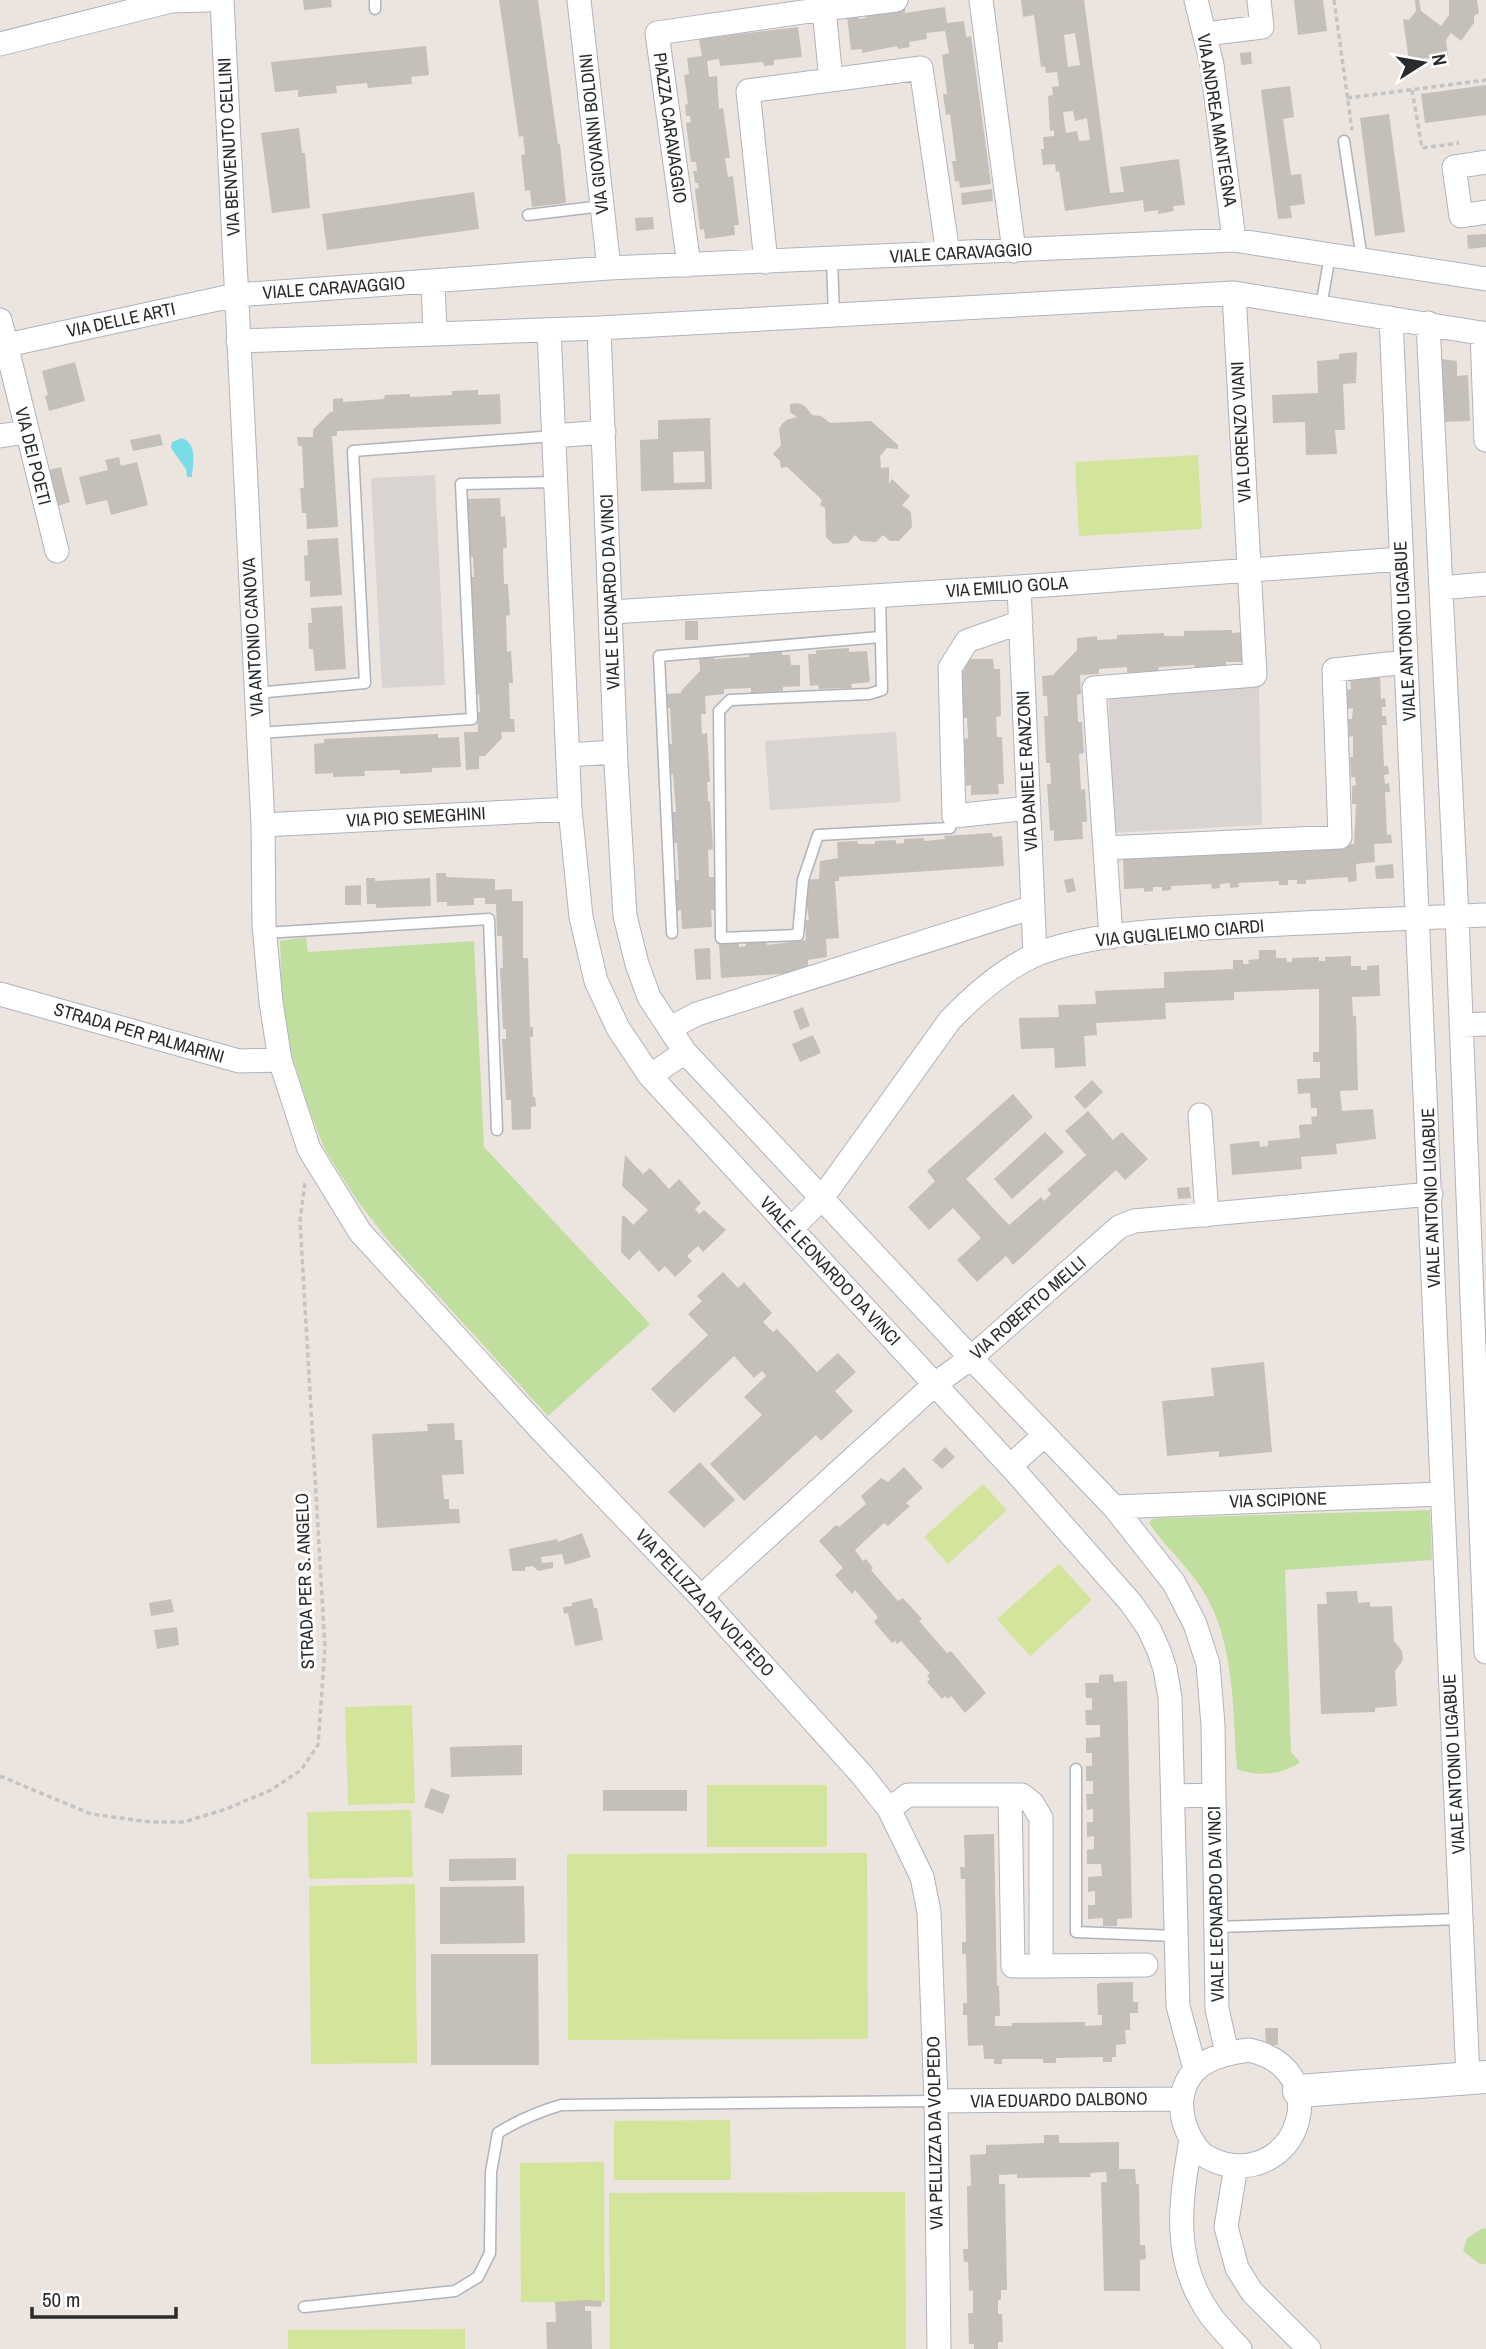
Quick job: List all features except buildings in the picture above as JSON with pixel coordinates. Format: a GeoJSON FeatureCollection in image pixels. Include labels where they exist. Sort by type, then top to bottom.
{"type":"FeatureCollection","features":[{"type":"Feature","properties":{"kind":"street"},"geometry":{"type":"LineString","coordinates":[[0,44],[171,1],[207,0]]}},
{"type":"Feature","properties":{"kind":"street","name":"VIA BENVENUTO CELLINI"},"geometry":{"type":"LineString","coordinates":[[222,0],[236,295]]}},
{"type":"Feature","properties":{"kind":"street","name":"VIA GIOVANNI BOLDINI"},"geometry":{"type":"LineString","coordinates":[[579,0],[609,268]]}},
{"type":"Feature","properties":{"kind":"street","name":"PIAZZA CARAVAGGIO"},"geometry":{"type":"LineString","coordinates":[[689,265],[657,33],[896,0]]}},
{"type":"Feature","properties":{"kind":"street"},"geometry":{"type":"LineString","coordinates":[[981,0],[1014,251]]}},
{"type":"Feature","properties":{"kind":"street","name":"VIA ANDREA MANTEGNA"},"geometry":{"type":"LineString","coordinates":[[1196,0],[1212,65],[1234,240]]}},
{"type":"Feature","properties":{"kind":"street"},"geometry":{"type":"LineString","coordinates":[[1205,34],[1262,27],[1259,0]]}},
{"type":"Feature","properties":{"kind":"street"},"geometry":{"type":"LineString","coordinates":[[824,9],[831,80]]}},
{"type":"Feature","properties":{"kind":"street"},"geometry":{"type":"LineString","coordinates":[[766,262],[748,91],[921,68],[948,254]]}},
{"type":"Feature","properties":{"kind":"street"},"geometry":{"type":"LineString","coordinates":[[1486,162],[1454,167],[1461,216],[1486,212]]}},
{"type":"Feature","properties":{"kind":"street","name":"VIALE CARAVAGGIO"},"geometry":{"type":"LineString","coordinates":[[236,295],[609,268],[1234,240],[1486,279]]}},
{"type":"Feature","properties":{"kind":"street"},"geometry":{"type":"LineString","coordinates":[[433,281],[435,334]]}},
{"type":"Feature","properties":{"kind":"street"},"geometry":{"type":"LineString","coordinates":[[236,295],[238,341],[599,328],[1234,293],[1484,333],[1486,440]]}},
{"type":"Feature","properties":{"kind":"street","name":"VIA LORENZO VIANI"},"geometry":{"type":"LineString","coordinates":[[1105,848],[1094,688],[1255,675],[1234,293]]}},
{"type":"Feature","properties":{"kind":"street","name":"VIA DELLE ARTI"},"geometry":{"type":"LineString","coordinates":[[7,345],[236,295]]}},
{"type":"Feature","properties":{"kind":"street","name":"VIALE ANTONIO LIGABUE"},"geometry":{"type":"LineString","coordinates":[[1391,317],[1461,1919],[1477,2078]]}},
{"type":"Feature","properties":{"kind":"street","name":"VIA DEI POETI"},"geometry":{"type":"LineString","coordinates":[[0,320],[57,551]]}},
{"type":"Feature","properties":{"kind":"street","name":"VIALE ANTONIO LIGABUE"},"geometry":{"type":"LineString","coordinates":[[1428,323],[1461,1024],[1475,1094],[1486,1652]]}},
{"type":"Feature","properties":{"kind":"street","name":"VIALE LEONARDO DA VINCI"},"geometry":{"type":"LineString","coordinates":[[599,328],[615,752],[625,916],[637,964],[649,997],[685,1052],[1114,1507],[1174,1583],[1195,1624],[1208,1664],[1213,1725],[1217,2009],[1227,2053]]}},
{"type":"Feature","properties":{"kind":"street","name":"VIALE LEONARDO DA VINCI"},"geometry":{"type":"LineString","coordinates":[[549,330],[570,809],[581,917],[596,981],[618,1028],[650,1076],[1010,1466],[1132,1603],[1149,1629],[1166,1670],[1170,1697],[1178,2006],[1195,2069]]}},
{"type":"Feature","properties":{"kind":"street","name":"VIA ANTONIO CANOVA"},"geometry":{"type":"LineString","coordinates":[[238,341],[263,825],[265,933]]}},
{"type":"Feature","properties":{"kind":"street"},"geometry":{"type":"LineString","coordinates":[[0,436],[26,432]]}},
{"type":"Feature","properties":{"kind":"street"},"geometry":{"type":"LineString","coordinates":[[554,436],[604,432]]}},
{"type":"Feature","properties":{"kind":"street","name":"VIA EMILIO GOLA"},"geometry":{"type":"LineString","coordinates":[[611,611],[1019,587],[1402,559]]}},
{"type":"Feature","properties":{"kind":"street"},"geometry":{"type":"LineString","coordinates":[[1441,588],[1486,584]]}},
{"type":"Feature","properties":{"kind":"street","name":"VIA DANIELE RANZONI"},"geometry":{"type":"LineString","coordinates":[[1019,587],[1035,955]]}},
{"type":"Feature","properties":{"kind":"street"},"geometry":{"type":"LineString","coordinates":[[1021,622],[967,641],[950,668],[954,816],[1029,808]]}},
{"type":"Feature","properties":{"kind":"street"},"geometry":{"type":"LineString","coordinates":[[1111,937],[1105,848],[1340,837],[1334,670],[1406,663]]}},
{"type":"Feature","properties":{"kind":"street"},"geometry":{"type":"LineString","coordinates":[[568,755],[615,752]]}},
{"type":"Feature","properties":{"kind":"street","name":"VIA PIO SEMEGHINI"},"geometry":{"type":"LineString","coordinates":[[263,825],[570,809]]}},
{"type":"Feature","properties":{"kind":"street"},"geometry":{"type":"LineString","coordinates":[[670,1028],[697,1014],[1034,907]]}},
{"type":"Feature","properties":{"kind":"street","name":"VIA GUGLIELMO CIARDI"},"geometry":{"type":"LineString","coordinates":[[791,1229],[822,1198],[950,1020],[1010,967],[1035,955],[1058,947],[1111,937],[1192,929],[1486,915]]}},
{"type":"Feature","properties":{"kind":"street","name":"VIA PELLIZZA DA VOLPEDO"},"geometry":{"type":"LineString","coordinates":[[265,933],[271,1002],[280,1060],[309,1149],[360,1232],[540,1429],[701,1597],[862,1775],[889,1809],[922,1877],[929,1912],[936,2101],[939,2349]]}},
{"type":"Feature","properties":{"kind":"street","name":"STRADA PER PALMARINI"},"geometry":{"type":"LineString","coordinates":[[0,994],[239,1061],[280,1060]]}},
{"type":"Feature","properties":{"kind":"street"},"geometry":{"type":"LineString","coordinates":[[1461,1024],[1486,1024]]}},
{"type":"Feature","properties":{"kind":"street"},"geometry":{"type":"LineString","coordinates":[[650,1076],[685,1052]]}},
{"type":"Feature","properties":{"kind":"street"},"geometry":{"type":"LineString","coordinates":[[1200,1115],[1207,1214]]}},
{"type":"Feature","properties":{"kind":"street","name":"VIA ROBERTO MELLI"},"geometry":{"type":"LineString","coordinates":[[701,1597],[935,1384],[971,1358],[1119,1227],[1133,1221],[1431,1194]]}},
{"type":"Feature","properties":{"kind":"street"},"geometry":{"type":"LineString","coordinates":[[1010,1466],[1045,1435]]}},
{"type":"Feature","properties":{"kind":"street","name":"VIA SCIPIONE"},"geometry":{"type":"LineString","coordinates":[[1114,1507],[1442,1494]]}},
{"type":"Feature","properties":{"kind":"street"},"geometry":{"type":"LineString","coordinates":[[889,1809],[908,1795],[1010,1795],[1013,1966],[1146,1965]]}},
{"type":"Feature","properties":{"kind":"street","name":"VIALE LEONARDO DA VINCI"},"geometry":{"type":"LineString","coordinates":[[1173,1796],[1214,1795]]}},
{"type":"Feature","properties":{"kind":"street"},"geometry":{"type":"LineString","coordinates":[[1249,2050],[1262,2053],[1287,2070],[1299,2091],[1301,2108],[1297,2129],[1275,2154],[1260,2162],[1236,2166],[1217,2162],[1201,2153],[1184,2126],[1181,2109],[1183,2087],[1195,2069],[1227,2053],[1249,2050]]}},
{"type":"Feature","properties":{"kind":"street"},"geometry":{"type":"LineString","coordinates":[[1299,2091],[1477,2078]]}},
{"type":"Feature","properties":{"kind":"street","name":"VIA EDUARDO DALBONO"},"geometry":{"type":"LineString","coordinates":[[936,2101],[1182,2099]]}},
{"type":"Feature","properties":{"kind":"street"},"geometry":{"type":"LineString","coordinates":[[1191,2140],[1184,2180],[1180,2232],[1191,2280],[1211,2316],[1240,2349]]}},
{"type":"Feature","properties":{"kind":"street"},"geometry":{"type":"LineString","coordinates":[[1236,2166],[1226,2227],[1237,2268],[1252,2292],[1309,2349]]}},
{"type":"Feature","properties":{"kind":"lane"},"geometry":{"type":"LineString","coordinates":[[1344,141],[1362,260]]}},
{"type":"Feature","properties":{"kind":"lane"},"geometry":{"type":"LineString","coordinates":[[528,215],[602,206]]}},
{"type":"Feature","properties":{"kind":"lane"},"geometry":{"type":"LineString","coordinates":[[1321,307],[1331,255]]}},
{"type":"Feature","properties":{"kind":"lane"},"geometry":{"type":"LineString","coordinates":[[832,259],[834,315]]}},
{"type":"Feature","properties":{"kind":"lane"},"geometry":{"type":"LineString","coordinates":[[256,694],[365,683],[353,451],[554,436]]}},
{"type":"Feature","properties":{"kind":"lane"},"geometry":{"type":"LineString","coordinates":[[258,733],[472,719],[461,484],[556,482]]}},
{"type":"Feature","properties":{"kind":"lane"},"geometry":{"type":"LineString","coordinates":[[880,595],[882,690],[869,694],[730,700],[719,711],[721,938],[799,935],[803,880],[818,835],[950,828],[954,816]]}},
{"type":"Feature","properties":{"kind":"lane"},"geometry":{"type":"LineString","coordinates":[[672,933],[659,656],[880,637]]}},
{"type":"Feature","properties":{"kind":"lane"},"geometry":{"type":"LineString","coordinates":[[265,933],[489,919],[497,1130]]}},
{"type":"Feature","properties":{"kind":"lane"},"geometry":{"type":"LineString","coordinates":[[1076,1769],[1076,1932],[1177,1937]]}},
{"type":"Feature","properties":{"kind":"lane"},"geometry":{"type":"LineString","coordinates":[[1216,1927],[1461,1919]]}},
{"type":"Feature","properties":{"kind":"lane"},"geometry":{"type":"LineString","coordinates":[[304,2307],[455,2291],[478,2277],[490,2253],[491,2172],[498,2133],[516,2122],[561,2105],[936,2101]]}},
{"type":"Feature","properties":{"kind":"path"},"geometry":{"type":"LineString","coordinates":[[1334,0],[1353,132],[1344,141]]}},
{"type":"Feature","properties":{"kind":"path"},"geometry":{"type":"LineString","coordinates":[[1348,99],[1486,80]]}},
{"type":"Feature","properties":{"kind":"path"},"geometry":{"type":"LineString","coordinates":[[1412,90],[1422,148],[1460,143]]}},
{"type":"Feature","properties":{"kind":"path","name":"STRADA PER S. ANGELO"},"geometry":{"type":"LineString","coordinates":[[0,1776],[91,1814],[150,1822],[184,1822],[226,1809],[271,1790],[301,1770],[318,1745],[325,1648],[300,1222],[309,1149]]}},
{"type":"Feature","properties":{"kind":"green space"},"geometry":{"type":"Polygon","coordinates":[[[1198,455],[1202,529],[1079,536],[1075,462],[1198,455]]]}},
{"type":"Feature","properties":{"kind":"green space"},"geometry":{"type":"Polygon","coordinates":[[[306,937],[308,952],[474,941],[484,1147],[650,1324],[548,1416],[391,1244],[359,1203],[325,1150],[292,1055],[282,1001],[280,941],[306,937]]]}},
{"type":"Feature","properties":{"kind":"green space"},"geometry":{"type":"Polygon","coordinates":[[[983,1484],[1007,1510],[948,1564],[924,1537],[983,1484]]]}},
{"type":"Feature","properties":{"kind":"green space"},"geometry":{"type":"Polygon","coordinates":[[[1430,1510],[1432,1560],[1285,1570],[1291,1752],[1300,1762],[1286,1770],[1269,1773],[1244,1772],[1237,1769],[1233,1699],[1220,1629],[1200,1586],[1149,1523],[1152,1519],[1162,1518],[1430,1510]]]}},
{"type":"Feature","properties":{"kind":"green space"},"geometry":{"type":"Polygon","coordinates":[[[1059,1564],[1092,1600],[1030,1656],[997,1619],[1059,1564]]]}},
{"type":"Feature","properties":{"kind":"green space"},"geometry":{"type":"Polygon","coordinates":[[[412,1705],[415,1803],[348,1805],[345,1707],[412,1705]]]}},
{"type":"Feature","properties":{"kind":"green space"},"geometry":{"type":"Polygon","coordinates":[[[707,1785],[827,1785],[827,1847],[707,1847],[707,1785]]]}},
{"type":"Feature","properties":{"kind":"green space"},"geometry":{"type":"Polygon","coordinates":[[[411,1810],[413,1877],[309,1879],[307,1812],[411,1810]]]}},
{"type":"Feature","properties":{"kind":"green space"},"geometry":{"type":"Polygon","coordinates":[[[867,1853],[868,2039],[568,2040],[567,1854],[867,1853]]]}},
{"type":"Feature","properties":{"kind":"green space"},"geometry":{"type":"Polygon","coordinates":[[[415,1884],[417,2063],[311,2064],[309,1886],[415,1884]]]}},
{"type":"Feature","properties":{"kind":"green space"},"geometry":{"type":"Polygon","coordinates":[[[730,2120],[731,2180],[614,2180],[614,2121],[730,2120]]]}},
{"type":"Feature","properties":{"kind":"green space"},"geometry":{"type":"Polygon","coordinates":[[[604,2162],[605,2302],[521,2302],[520,2163],[604,2162]]]}},
{"type":"Feature","properties":{"kind":"green space"},"geometry":{"type":"Polygon","coordinates":[[[905,2192],[906,2349],[610,2349],[609,2193],[905,2192]]]}},
{"type":"Feature","properties":{"kind":"green space"},"geometry":{"type":"Polygon","coordinates":[[[1483,2228],[1486,2229],[1486,2264],[1480,2264],[1463,2251],[1467,2238],[1483,2228]]]}},
{"type":"Feature","properties":{"kind":"green space"},"geometry":{"type":"Polygon","coordinates":[[[465,2329],[465,2349],[288,2349],[288,2330],[465,2329]]]}},
{"type":"Feature","properties":{"kind":"shaded area"},"geometry":{"type":"Polygon","coordinates":[[[435,475],[445,685],[382,688],[371,478],[435,475]]]}},
{"type":"Feature","properties":{"kind":"shaded area"},"geometry":{"type":"Polygon","coordinates":[[[1259,686],[1262,825],[1112,833],[1109,695],[1259,686]]]}},
{"type":"Feature","properties":{"kind":"shaded area"},"geometry":{"type":"Polygon","coordinates":[[[896,732],[901,802],[770,810],[765,741],[896,732]]]}},
{"type":"Feature","properties":{"kind":"water"},"geometry":{"type":"Polygon","coordinates":[[[182,438],[192,449],[192,477],[187,477],[186,469],[171,448],[172,442],[182,438]]]}}]}
